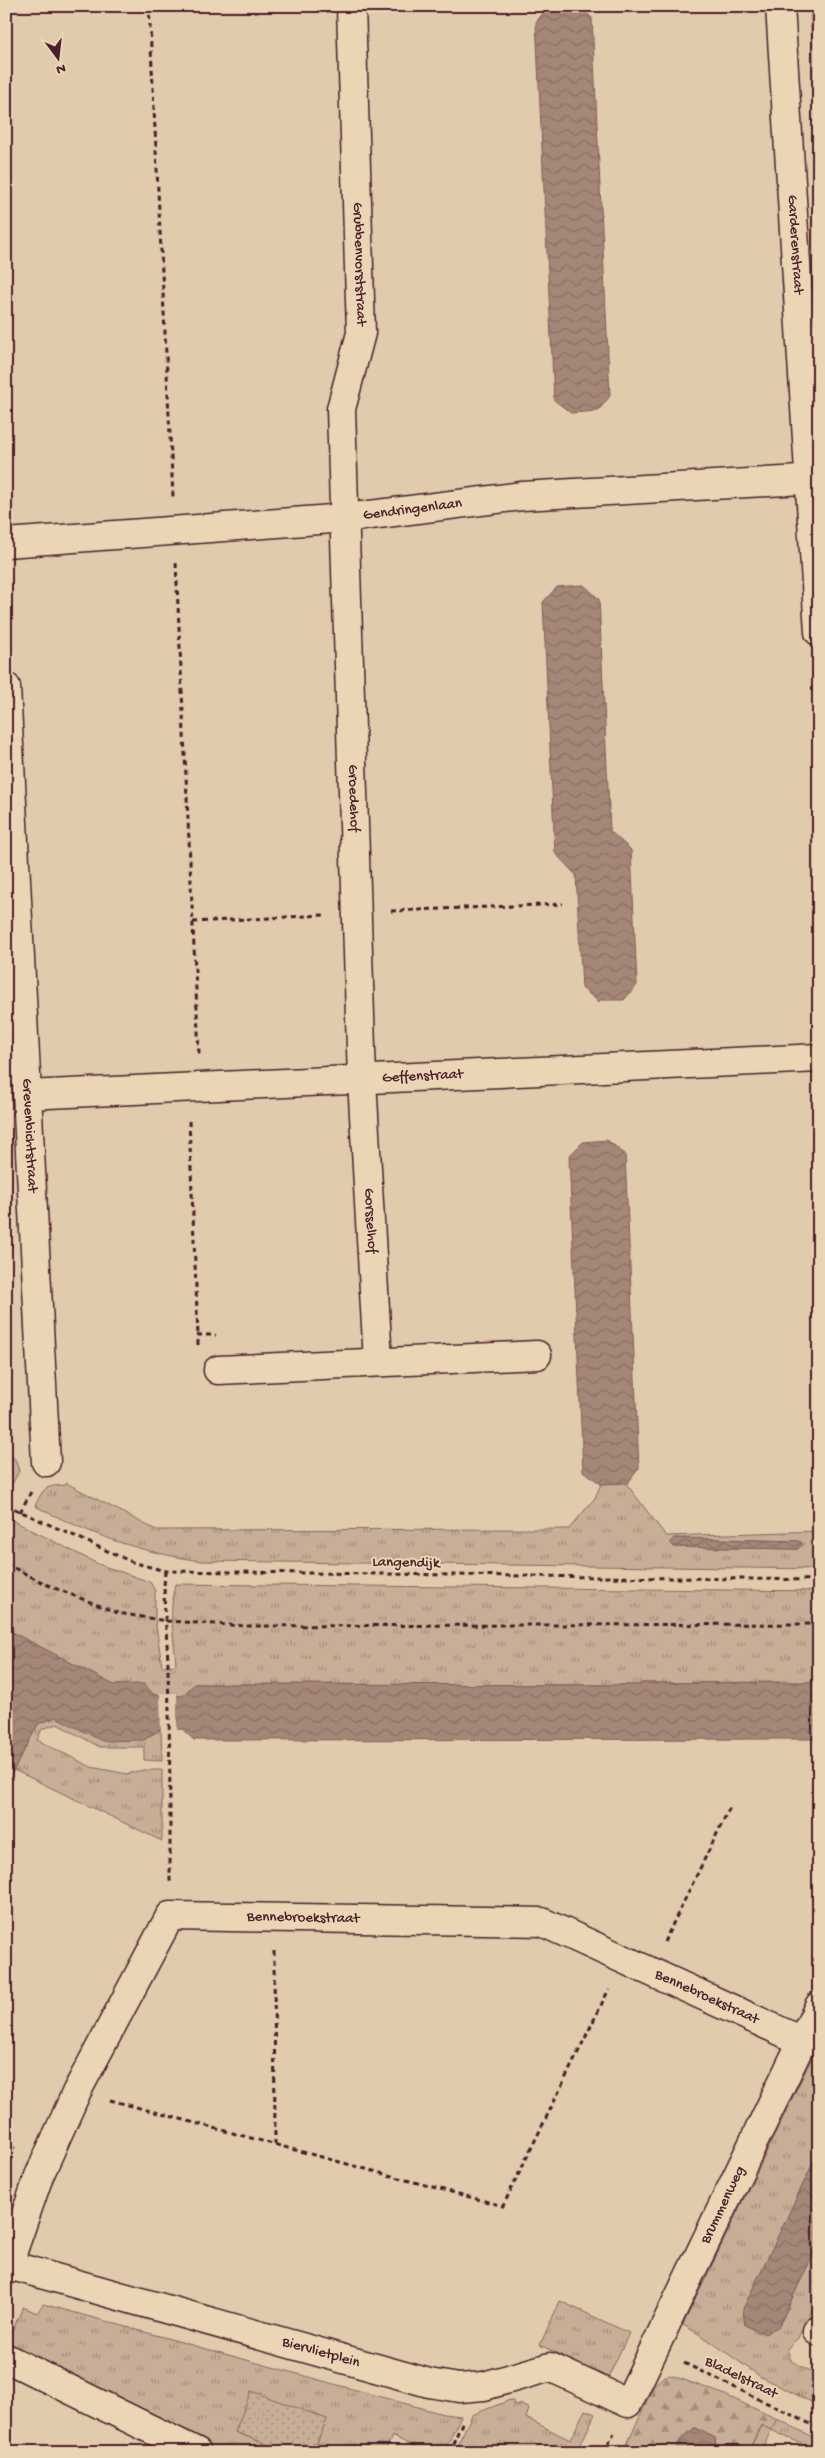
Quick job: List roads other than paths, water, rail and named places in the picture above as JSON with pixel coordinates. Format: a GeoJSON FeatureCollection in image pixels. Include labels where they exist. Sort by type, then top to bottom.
{"type":"FeatureCollection","features":[{"type":"Feature","properties":{"kind":"street","name":"Grubbenvorststraat"},"geometry":{"type":"LineString","coordinates":[[346,518],[341,409],[360,332],[351,6]]}},
{"type":"Feature","properties":{"kind":"street","name":"Garderenstraat"},"geometry":{"type":"LineString","coordinates":[[780,6],[815,479],[819,632]]}},
{"type":"Feature","properties":{"kind":"street","name":"Gendringenlaan"},"geometry":{"type":"LineString","coordinates":[[6,543],[346,518],[522,496],[815,479]]}},
{"type":"Feature","properties":{"kind":"street","name":"Groedehof"},"geometry":{"type":"LineString","coordinates":[[346,518],[362,1080]]}},
{"type":"Feature","properties":{"kind":"street","name":"Grevenbichtstraat"},"geometry":{"type":"LineString","coordinates":[[6,687],[11,885],[27,1095],[46,1462]]}},
{"type":"Feature","properties":{"kind":"street","name":"Geffenstraat"},"geometry":{"type":"LineString","coordinates":[[27,1095],[819,1058]]}},
{"type":"Feature","properties":{"kind":"street","name":"Gorsselhof"},"geometry":{"type":"LineString","coordinates":[[362,1080],[378,1361]]}},
{"type":"Feature","properties":{"kind":"street"},"geometry":{"type":"LineString","coordinates":[[218,1370],[378,1361],[537,1356]]}},
{"type":"Feature","properties":{"kind":"street","name":"Bennebroekstraat"},"geometry":{"type":"LineString","coordinates":[[8,2268],[40,2176],[77,2091],[170,1916],[542,1922],[802,2041]]}},
{"type":"Feature","properties":{"kind":"street","name":"Brummenweg"},"geometry":{"type":"LineString","coordinates":[[628,2403],[819,2006]]}},
{"type":"Feature","properties":{"kind":"street","name":"Biervlietplein"},"geometry":{"type":"LineString","coordinates":[[8,2268],[428,2383],[459,2388],[480,2386],[550,2367],[628,2403]]}},
{"type":"Feature","properties":{"kind":"street"},"geometry":{"type":"LineString","coordinates":[[6,2358],[198,2452]]}},
{"type":"Feature","properties":{"kind":"water"},"geometry":{"type":"Polygon","coordinates":[[[549,6],[580,6],[592,18],[610,396],[598,411],[571,413],[554,400],[536,22],[549,6]]]}},
{"type":"Feature","properties":{"kind":"water"},"geometry":{"type":"Polygon","coordinates":[[[584,585],[599,599],[610,831],[631,850],[637,985],[624,1000],[599,1000],[599,1002],[582,988],[576,875],[555,853],[543,602],[557,587],[584,585]]]}},
{"type":"Feature","properties":{"kind":"water"},"geometry":{"type":"Polygon","coordinates":[[[607,1140],[625,1154],[639,1468],[628,1483],[601,1484],[583,1471],[569,1156],[583,1142],[607,1140]]]}},
{"type":"Feature","properties":{"kind":"water"},"geometry":{"type":"Polygon","coordinates":[[[674,1538],[798,1541],[803,1544],[798,1549],[674,1547],[670,1542],[674,1538]]]}},
{"type":"Feature","properties":{"kind":"water"},"geometry":{"type":"Polygon","coordinates":[[[6,1629],[114,1685],[144,1684],[154,1695],[183,1696],[194,1684],[641,1685],[641,1683],[819,1682],[819,1739],[194,1740],[182,1729],[157,1730],[144,1740],[102,1741],[56,1717],[38,1724],[6,1785],[6,1629]]]}},
{"type":"Feature","properties":{"kind":"water"},"geometry":{"type":"Polygon","coordinates":[[[819,2151],[819,2242],[779,2326],[765,2334],[745,2325],[743,2309],[819,2151]]]}},
{"type":"Feature","properties":{"kind":"water"},"geometry":{"type":"Polygon","coordinates":[[[695,2428],[715,2438],[716,2452],[675,2452],[682,2438],[695,2428]]]}}]}
